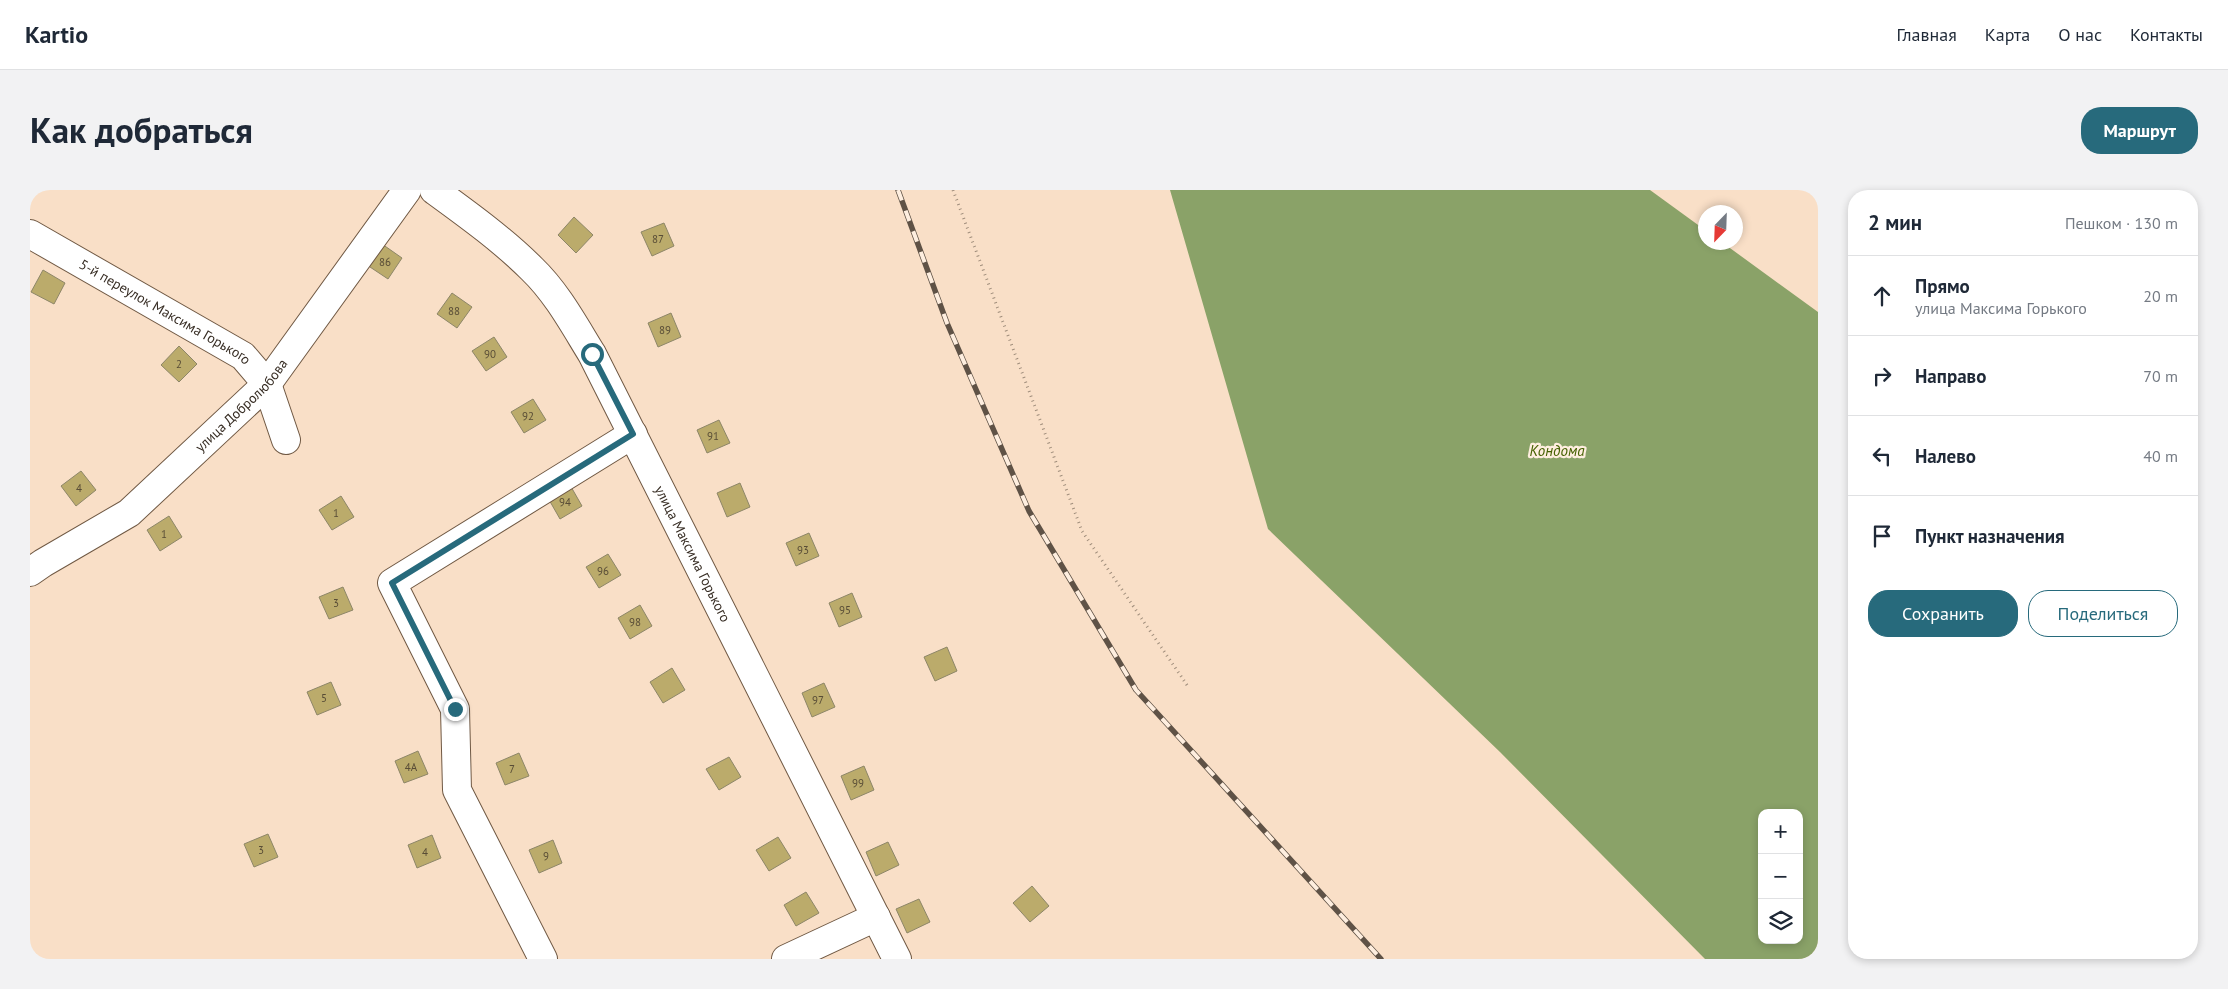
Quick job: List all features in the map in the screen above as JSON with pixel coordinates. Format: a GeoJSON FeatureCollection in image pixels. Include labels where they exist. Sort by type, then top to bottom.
{"type":"FeatureCollection","features":[{"type":"Feature","properties":{"kind":"street","name":"улица Добролюбова"},"geometry":{"type":"LineString","coordinates":[[30,572],[43,562],[129,513],[267,384],[407,190]]}},
{"type":"Feature","properties":{"kind":"street","name":"улица Максима Горького"},"geometry":{"type":"LineString","coordinates":[[434,190],[460,208],[538,277],[566,311],[592,354],[897,959]]}},
{"type":"Feature","properties":{"kind":"street","name":"5-й переулок Максима Горького"},"geometry":{"type":"LineString","coordinates":[[30,234],[243,356],[267,384],[286,440]]}},
{"type":"Feature","properties":{"kind":"street"},"geometry":{"type":"LineString","coordinates":[[543,959],[457,790],[455,709],[392,583],[633,434]]}},
{"type":"Feature","properties":{"kind":"street"},"geometry":{"type":"LineString","coordinates":[[786,959],[876,917]]}},
{"type":"Feature","properties":{"kind":"path"},"geometry":{"type":"LineString","coordinates":[[952,190],[1082,531],[1189,688]]}},
{"type":"Feature","properties":{"kind":"water","name":"Кондома"},"geometry":{"type":"Polygon","coordinates":[[[1170,190],[1650,190],[1698,225],[1698,250],[1733,250],[1818,312],[1818,959],[1705,959],[1500,752],[1268,529],[1170,190]]]}},
{"type":"Feature","properties":{"kind":"building"},"geometry":{"type":"Polygon","coordinates":[[[574,217],[593,235],[576,253],[558,235],[574,217]]]}},
{"type":"Feature","properties":{"kind":"building"},"geometry":{"type":"Polygon","coordinates":[[[664,223],[674,246],[652,256],[641,232],[664,223]]]}},
{"type":"Feature","properties":{"kind":"building"},"geometry":{"type":"Polygon","coordinates":[[[382,244],[402,258],[388,279],[367,265],[382,244]]]}},
{"type":"Feature","properties":{"kind":"building"},"geometry":{"type":"Polygon","coordinates":[[[43,270],[65,283],[54,304],[31,292],[43,270]]]}},
{"type":"Feature","properties":{"kind":"building"},"geometry":{"type":"Polygon","coordinates":[[[452,293],[472,307],[457,328],[437,314],[452,293]]]}},
{"type":"Feature","properties":{"kind":"building"},"geometry":{"type":"Polygon","coordinates":[[[671,313],[681,337],[658,347],[648,323],[671,313]]]}},
{"type":"Feature","properties":{"kind":"building"},"geometry":{"type":"Polygon","coordinates":[[[494,337],[507,357],[486,371],[472,351],[494,337]]]}},
{"type":"Feature","properties":{"kind":"building"},"geometry":{"type":"Polygon","coordinates":[[[179,346],[197,364],[179,382],[161,365],[179,346]]]}},
{"type":"Feature","properties":{"kind":"building"},"geometry":{"type":"Polygon","coordinates":[[[533,399],[546,420],[524,433],[511,412],[533,399]]]}},
{"type":"Feature","properties":{"kind":"building"},"geometry":{"type":"Polygon","coordinates":[[[719,420],[730,443],[707,453],[697,430],[719,420]]]}},
{"type":"Feature","properties":{"kind":"building"},"geometry":{"type":"Polygon","coordinates":[[[81,471],[96,490],[76,506],[61,486],[81,471]]]}},
{"type":"Feature","properties":{"kind":"building"},"geometry":{"type":"Polygon","coordinates":[[[740,483],[750,507],[727,517],[717,493],[740,483]]]}},
{"type":"Feature","properties":{"kind":"building"},"geometry":{"type":"Polygon","coordinates":[[[570,485],[582,506],[560,519],[548,498],[570,485]]]}},
{"type":"Feature","properties":{"kind":"building"},"geometry":{"type":"Polygon","coordinates":[[[341,496],[354,517],[332,530],[319,510],[341,496]]]}},
{"type":"Feature","properties":{"kind":"building"},"geometry":{"type":"Polygon","coordinates":[[[169,516],[182,537],[160,551],[147,530],[169,516]]]}},
{"type":"Feature","properties":{"kind":"building"},"geometry":{"type":"Polygon","coordinates":[[[809,533],[819,556],[796,566],[786,543],[809,533]]]}},
{"type":"Feature","properties":{"kind":"building"},"geometry":{"type":"Polygon","coordinates":[[[608,554],[621,575],[599,588],[586,567],[608,554]]]}},
{"type":"Feature","properties":{"kind":"building"},"geometry":{"type":"Polygon","coordinates":[[[343,587],[353,610],[329,619],[319,597],[343,587]]]}},
{"type":"Feature","properties":{"kind":"building"},"geometry":{"type":"Polygon","coordinates":[[[852,593],[862,617],[839,627],[829,603],[852,593]]]}},
{"type":"Feature","properties":{"kind":"building"},"geometry":{"type":"Polygon","coordinates":[[[640,605],[652,626],[630,639],[618,618],[640,605]]]}},
{"type":"Feature","properties":{"kind":"building"},"geometry":{"type":"Polygon","coordinates":[[[947,647],[957,671],[935,681],[924,657],[947,647]]]}},
{"type":"Feature","properties":{"kind":"building"},"geometry":{"type":"Polygon","coordinates":[[[672,668],[685,690],[663,703],[650,682],[672,668]]]}},
{"type":"Feature","properties":{"kind":"building"},"geometry":{"type":"Polygon","coordinates":[[[331,682],[341,705],[317,715],[307,692],[331,682]]]}},
{"type":"Feature","properties":{"kind":"building"},"geometry":{"type":"Polygon","coordinates":[[[824,683],[835,707],[812,717],[802,693],[824,683]]]}},
{"type":"Feature","properties":{"kind":"building"},"geometry":{"type":"Polygon","coordinates":[[[418,751],[428,774],[404,783],[395,761],[418,751]]]}},
{"type":"Feature","properties":{"kind":"building"},"geometry":{"type":"Polygon","coordinates":[[[519,753],[529,776],[505,785],[496,763],[519,753]]]}},
{"type":"Feature","properties":{"kind":"building"},"geometry":{"type":"Polygon","coordinates":[[[729,757],[741,777],[719,790],[706,769],[729,757]]]}},
{"type":"Feature","properties":{"kind":"building"},"geometry":{"type":"Polygon","coordinates":[[[864,766],[874,790],[851,800],[841,776],[864,766]]]}},
{"type":"Feature","properties":{"kind":"building"},"geometry":{"type":"Polygon","coordinates":[[[268,834],[278,857],[254,867],[244,844],[268,834]]]}},
{"type":"Feature","properties":{"kind":"building"},"geometry":{"type":"Polygon","coordinates":[[[432,835],[441,858],[417,868],[408,845],[432,835]]]}},
{"type":"Feature","properties":{"kind":"building"},"geometry":{"type":"Polygon","coordinates":[[[778,837],[791,858],[769,871],[756,850],[778,837]]]}},
{"type":"Feature","properties":{"kind":"building"},"geometry":{"type":"Polygon","coordinates":[[[553,840],[562,863],[539,873],[529,850],[553,840]]]}},
{"type":"Feature","properties":{"kind":"building"},"geometry":{"type":"Polygon","coordinates":[[[888,842],[899,865],[876,876],[866,852],[888,842]]]}},
{"type":"Feature","properties":{"kind":"building"},"geometry":{"type":"Polygon","coordinates":[[[1032,886],[1049,906],[1030,922],[1013,903],[1032,886]]]}},
{"type":"Feature","properties":{"kind":"building"},"geometry":{"type":"Polygon","coordinates":[[[806,892],[819,913],[796,926],[784,905],[806,892]]]}},
{"type":"Feature","properties":{"kind":"building"},"geometry":{"type":"Polygon","coordinates":[[[919,899],[930,922],[907,933],[896,909],[919,899]]]}},
{"type":"Feature","properties":{"kind":"railway"},"geometry":{"type":"LineString","coordinates":[[898,190],[947,323],[1029,511],[1136,690],[1381,959]]}},
{"type":"Feature","properties":{"kind":"route"},"geometry":{"type":"LineString","coordinates":[[455,709],[392,583],[633,434],[592,354]]}}]}
